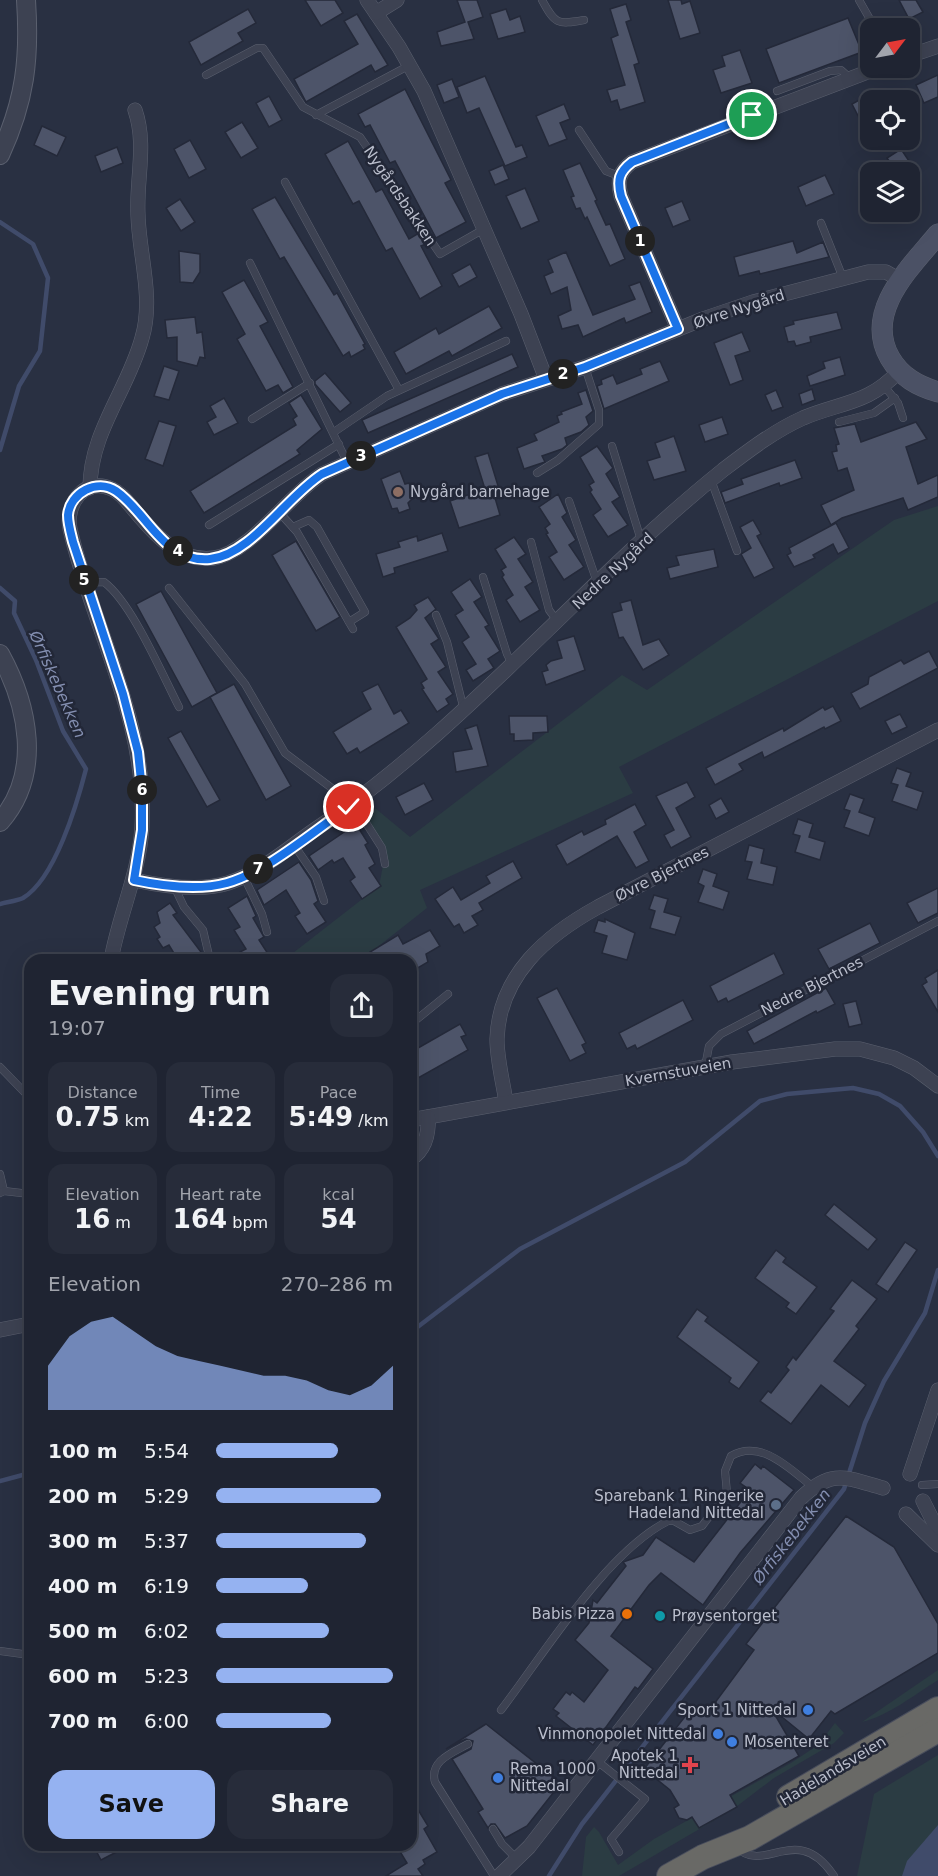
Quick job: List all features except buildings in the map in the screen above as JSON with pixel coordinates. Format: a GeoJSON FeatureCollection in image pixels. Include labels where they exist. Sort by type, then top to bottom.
{"type":"FeatureCollection","features":[{"type":"Feature","properties":{"kind":"highway","name":"Hadelandsveien"},"geometry":{"type":"LineString","coordinates":[[669,1876],[732,1840],[938,1709]]}},
{"type":"Feature","properties":{"kind":"highway","name":"Hadelandsveien"},"geometry":{"type":"LineString","coordinates":[[732,1840],[938,1730]]}},
{"type":"Feature","properties":{"kind":"main road"},"geometry":{"type":"LineString","coordinates":[[938,234],[900,280],[888,301],[882,324],[884,344],[899,371],[917,384],[938,393]]}},
{"type":"Feature","properties":{"kind":"street"},"geometry":{"type":"LineString","coordinates":[[0,155],[13,126],[24,91],[27,62],[26,0]]}},
{"type":"Feature","properties":{"kind":"street"},"geometry":{"type":"LineString","coordinates":[[367,0],[410,65],[437,119],[546,379]]}},
{"type":"Feature","properties":{"kind":"street"},"geometry":{"type":"LineString","coordinates":[[376,13],[397,0]]}},
{"type":"Feature","properties":{"kind":"street"},"geometry":{"type":"LineString","coordinates":[[920,52],[938,46]]}},
{"type":"Feature","properties":{"kind":"street"},"geometry":{"type":"LineString","coordinates":[[678,329],[621,196],[619,176],[623,169],[632,162],[860,74]]}},
{"type":"Feature","properties":{"kind":"street"},"geometry":{"type":"LineString","coordinates":[[113,954],[134,880],[142,830],[142,790],[138,752],[123,694],[85,583],[73,542],[68,514],[74,499],[90,488],[94,450],[138,352],[145,327],[147,303],[138,214],[142,140],[135,110]]}},
{"type":"Feature","properties":{"kind":"street","name":"Øvre Nygård"},"geometry":{"type":"LineString","coordinates":[[90,488],[105,486],[117,492],[162,540],[177,551],[195,558],[211,558],[234,551],[304,486],[347,462],[484,401],[585,367],[678,329],[753,302],[876,271],[886,272],[900,280]]}},
{"type":"Feature","properties":{"kind":"street","name":"Nedre Nygård"},"geometry":{"type":"LineString","coordinates":[[134,880],[174,886],[220,885],[244,877],[294,845],[352,806],[464,710],[711,480],[791,424],[869,396],[884,386],[899,371]]}},
{"type":"Feature","properties":{"kind":"street"},"geometry":{"type":"LineString","coordinates":[[0,654],[21,699],[28,745],[26,763],[16,794],[0,822]]}},
{"type":"Feature","properties":{"kind":"street","name":"Øvre Bjertnes"},"geometry":{"type":"LineString","coordinates":[[506,1102],[497,1039],[502,1011],[524,965],[547,939],[598,907],[938,730]]}},
{"type":"Feature","properties":{"kind":"street","name":"Kvernstuveien"},"geometry":{"type":"LineString","coordinates":[[417,1119],[705,1067],[817,1051],[860,1049],[903,1062],[938,1086]]}},
{"type":"Feature","properties":{"kind":"street"},"geometry":{"type":"LineString","coordinates":[[417,1152],[425,1143],[429,1130],[428,1117]]}},
{"type":"Feature","properties":{"kind":"street"},"geometry":{"type":"LineString","coordinates":[[0,1330],[24,1324]]}},
{"type":"Feature","properties":{"kind":"street"},"geometry":{"type":"LineString","coordinates":[[910,1474],[938,1390]]}},
{"type":"Feature","properties":{"kind":"street"},"geometry":{"type":"LineString","coordinates":[[499,1876],[602,1765],[792,1508],[813,1487],[834,1478],[859,1480],[883,1488]]}},
{"type":"Feature","properties":{"kind":"street"},"geometry":{"type":"LineString","coordinates":[[923,1501],[938,1531]]}},
{"type":"Feature","properties":{"kind":"street"},"geometry":{"type":"LineString","coordinates":[[906,1514],[938,1545]]}},
{"type":"Feature","properties":{"kind":"lane"},"geometry":{"type":"LineString","coordinates":[[542,0],[555,21],[560,23],[584,20]]}},
{"type":"Feature","properties":{"kind":"lane"},"geometry":{"type":"LineString","coordinates":[[859,0],[869,18]]}},
{"type":"Feature","properties":{"kind":"lane","name":"Nygårdsbakken"},"geometry":{"type":"LineString","coordinates":[[206,75],[257,48],[263,48],[298,103],[316,116],[360,137],[440,254],[484,230]]}},
{"type":"Feature","properties":{"kind":"lane"},"geometry":{"type":"LineString","coordinates":[[316,116],[410,65]]}},
{"type":"Feature","properties":{"kind":"lane"},"geometry":{"type":"LineString","coordinates":[[777,91],[830,71],[841,70],[850,78]]}},
{"type":"Feature","properties":{"kind":"lane"},"geometry":{"type":"LineString","coordinates":[[579,130],[606,171],[619,176]]}},
{"type":"Feature","properties":{"kind":"lane"},"geometry":{"type":"LineString","coordinates":[[285,182],[399,390]]}},
{"type":"Feature","properties":{"kind":"lane"},"geometry":{"type":"LineString","coordinates":[[820,223],[843,278]]}},
{"type":"Feature","properties":{"kind":"lane"},"geometry":{"type":"LineString","coordinates":[[250,263],[347,462]]}},
{"type":"Feature","properties":{"kind":"lane"},"geometry":{"type":"LineString","coordinates":[[334,432],[399,390],[506,341]]}},
{"type":"Feature","properties":{"kind":"lane"},"geometry":{"type":"LineString","coordinates":[[537,473],[558,460],[600,424],[599,410],[585,367]]}},
{"type":"Feature","properties":{"kind":"lane"},"geometry":{"type":"LineString","coordinates":[[252,419],[310,383]]}},
{"type":"Feature","properties":{"kind":"lane"},"geometry":{"type":"LineString","coordinates":[[884,386],[895,399],[903,418]]}},
{"type":"Feature","properties":{"kind":"lane"},"geometry":{"type":"LineString","coordinates":[[839,422],[874,413],[895,399]]}},
{"type":"Feature","properties":{"kind":"lane"},"geometry":{"type":"LineString","coordinates":[[209,525],[339,444]]}},
{"type":"Feature","properties":{"kind":"lane"},"geometry":{"type":"LineString","coordinates":[[612,446],[642,543]]}},
{"type":"Feature","properties":{"kind":"lane"},"geometry":{"type":"LineString","coordinates":[[711,480],[737,551]]}},
{"type":"Feature","properties":{"kind":"lane"},"geometry":{"type":"LineString","coordinates":[[569,501],[598,584]]}},
{"type":"Feature","properties":{"kind":"lane"},"geometry":{"type":"LineString","coordinates":[[278,511],[293,527],[351,625],[365,612],[317,527],[309,520],[293,527]]}},
{"type":"Feature","properties":{"kind":"lane"},"geometry":{"type":"LineString","coordinates":[[531,542],[549,610],[558,622]]}},
{"type":"Feature","properties":{"kind":"lane"},"geometry":{"type":"LineString","coordinates":[[483,577],[507,654],[513,666]]}},
{"type":"Feature","properties":{"kind":"lane"},"geometry":{"type":"LineString","coordinates":[[85,583],[104,582],[113,589],[179,707]]}},
{"type":"Feature","properties":{"kind":"lane"},"geometry":{"type":"LineString","coordinates":[[169,588],[245,684],[285,753],[352,806],[382,848],[386,864]]}},
{"type":"Feature","properties":{"kind":"lane"},"geometry":{"type":"LineString","coordinates":[[436,615],[445,636],[464,710]]}},
{"type":"Feature","properties":{"kind":"lane"},"geometry":{"type":"LineString","coordinates":[[294,845],[316,877],[324,901]]}},
{"type":"Feature","properties":{"kind":"lane"},"geometry":{"type":"LineString","coordinates":[[244,877],[262,914],[267,932]]}},
{"type":"Feature","properties":{"kind":"lane"},"geometry":{"type":"LineString","coordinates":[[174,886],[184,907],[203,930],[209,954]]}},
{"type":"Feature","properties":{"kind":"lane","name":"Nedre Bjertnes"},"geometry":{"type":"LineString","coordinates":[[705,1067],[709,1046],[721,1034],[938,921]]}},
{"type":"Feature","properties":{"kind":"lane"},"geometry":{"type":"LineString","coordinates":[[417,1019],[448,994]]}},
{"type":"Feature","properties":{"kind":"lane"},"geometry":{"type":"LineString","coordinates":[[0,1067],[24,1092]]}},
{"type":"Feature","properties":{"kind":"lane"},"geometry":{"type":"LineString","coordinates":[[0,1174],[2,1192],[24,1194]]}},
{"type":"Feature","properties":{"kind":"lane"},"geometry":{"type":"LineString","coordinates":[[501,1710],[585,1599],[626,1552],[668,1521],[674,1521],[690,1530],[702,1526],[727,1493],[725,1471],[731,1456],[749,1451],[765,1453],[813,1487]]}},
{"type":"Feature","properties":{"kind":"lane"},"geometry":{"type":"LineString","coordinates":[[922,1485],[938,1484]]}},
{"type":"Feature","properties":{"kind":"lane"},"geometry":{"type":"LineString","coordinates":[[0,1651],[24,1654]]}},
{"type":"Feature","properties":{"kind":"lane"},"geometry":{"type":"LineString","coordinates":[[468,1744],[435,1765],[432,1772],[435,1782],[494,1876]]}},
{"type":"Feature","properties":{"kind":"lane"},"geometry":{"type":"LineString","coordinates":[[602,1765],[645,1799],[611,1839],[619,1852]]}},
{"type":"Feature","properties":{"kind":"lane"},"geometry":{"type":"LineString","coordinates":[[493,1829],[502,1844],[517,1859]]}},
{"type":"Feature","properties":{"kind":"lane"},"geometry":{"type":"LineString","coordinates":[[732,1840],[742,1857],[756,1863],[765,1863],[795,1852],[809,1853],[819,1858],[834,1876]]}},
{"type":"Feature","properties":{"kind":"shaded area"},"geometry":{"type":"Polygon","coordinates":[[[938,506],[938,601],[619,767],[633,793],[420,890],[427,908],[369,954],[292,954],[379,886],[386,850],[368,822],[375,808],[410,837],[622,675],[647,690],[894,520],[938,506]]]}},
{"type":"Feature","properties":{"kind":"shaded area"},"geometry":{"type":"Polygon","coordinates":[[[938,1670],[938,1680],[891,1710],[862,1722],[938,1670]]]}},
{"type":"Feature","properties":{"kind":"shaded area"},"geometry":{"type":"Polygon","coordinates":[[[835,1723],[844,1733],[834,1743],[774,1778],[732,1810],[619,1876],[582,1876],[586,1837],[594,1827],[618,1865],[654,1839],[791,1763],[818,1745],[835,1723]]]}},
{"type":"Feature","properties":{"kind":"shaded area"},"geometry":{"type":"Polygon","coordinates":[[[938,1755],[938,1876],[857,1876],[874,1794],[938,1755]]]}},
{"type":"Feature","properties":{"kind":"water"},"geometry":{"type":"Polygon","coordinates":[[[938,1825],[938,1876],[902,1876],[907,1861],[938,1825]]]}},
{"type":"Feature","properties":{"kind":"waterway","name":"Ørfiskebekken"},"geometry":{"type":"LineString","coordinates":[[0,222],[33,244],[48,278],[40,351],[19,386],[0,450]]}},
{"type":"Feature","properties":{"kind":"waterway","name":"Ørfiskebekken"},"geometry":{"type":"LineString","coordinates":[[0,588],[15,601],[14,613],[36,660],[63,731],[86,769],[71,820],[45,875],[23,898],[0,904]]}},
{"type":"Feature","properties":{"kind":"waterway","name":"Ørfiskebekken"},"geometry":{"type":"LineString","coordinates":[[417,1327],[520,1249],[685,1162],[760,1101],[787,1094],[853,1088],[879,1094],[900,1106],[923,1132],[938,1156]]}},
{"type":"Feature","properties":{"kind":"waterway","name":"Ørfiskebekken"},"geometry":{"type":"LineString","coordinates":[[549,1876],[582,1824],[844,1489],[865,1423],[884,1381],[925,1313],[938,1270]]}},
{"type":"Feature","properties":{"kind":"waterway","name":"Ørfiskebekken"},"geometry":{"type":"LineString","coordinates":[[0,1481],[24,1475]]}},
{"type":"Feature","properties":{"kind":"place","name":"Nygård barnehage"},"geometry":{"type":"Point","coordinates":[398,492]}},
{"type":"Feature","properties":{"kind":"place","name":"Sparebank 1 Ringerike Hadeland Nittedal"},"geometry":{"type":"Point","coordinates":[776,1505]}},
{"type":"Feature","properties":{"kind":"place","name":"Babis Pizza"},"geometry":{"type":"Point","coordinates":[627,1614]}},
{"type":"Feature","properties":{"kind":"place","name":"Prøysentorget"},"geometry":{"type":"Point","coordinates":[660,1616]}},
{"type":"Feature","properties":{"kind":"place","name":"Sport 1 Nittedal"},"geometry":{"type":"Point","coordinates":[808,1710]}},
{"type":"Feature","properties":{"kind":"place","name":"Vinmonopolet Nittedal"},"geometry":{"type":"Point","coordinates":[718,1734]}},
{"type":"Feature","properties":{"kind":"place","name":"Mosenteret"},"geometry":{"type":"Point","coordinates":[732,1742]}},
{"type":"Feature","properties":{"kind":"place","name":"Apotek 1 Nittedal"},"geometry":{"type":"Point","coordinates":[690,1765]}},
{"type":"Feature","properties":{"kind":"place","name":"Rema 1000 Nittedal"},"geometry":{"type":"Point","coordinates":[498,1778]}},
{"type":"Feature","properties":{"kind":"route"},"geometry":{"type":"LineString","coordinates":[[349,807],[254,871],[229,883],[174,886],[134,880],[142,830],[141,769],[130,716],[73,542],[68,514],[74,499],[90,488],[105,486],[111,488],[122,496],[153,532],[177,551],[203,559],[226,555],[241,547],[296,492],[322,474],[502,394],[585,367],[678,329],[621,196],[618,185],[619,176],[623,169],[632,162],[752,115]]}}]}
